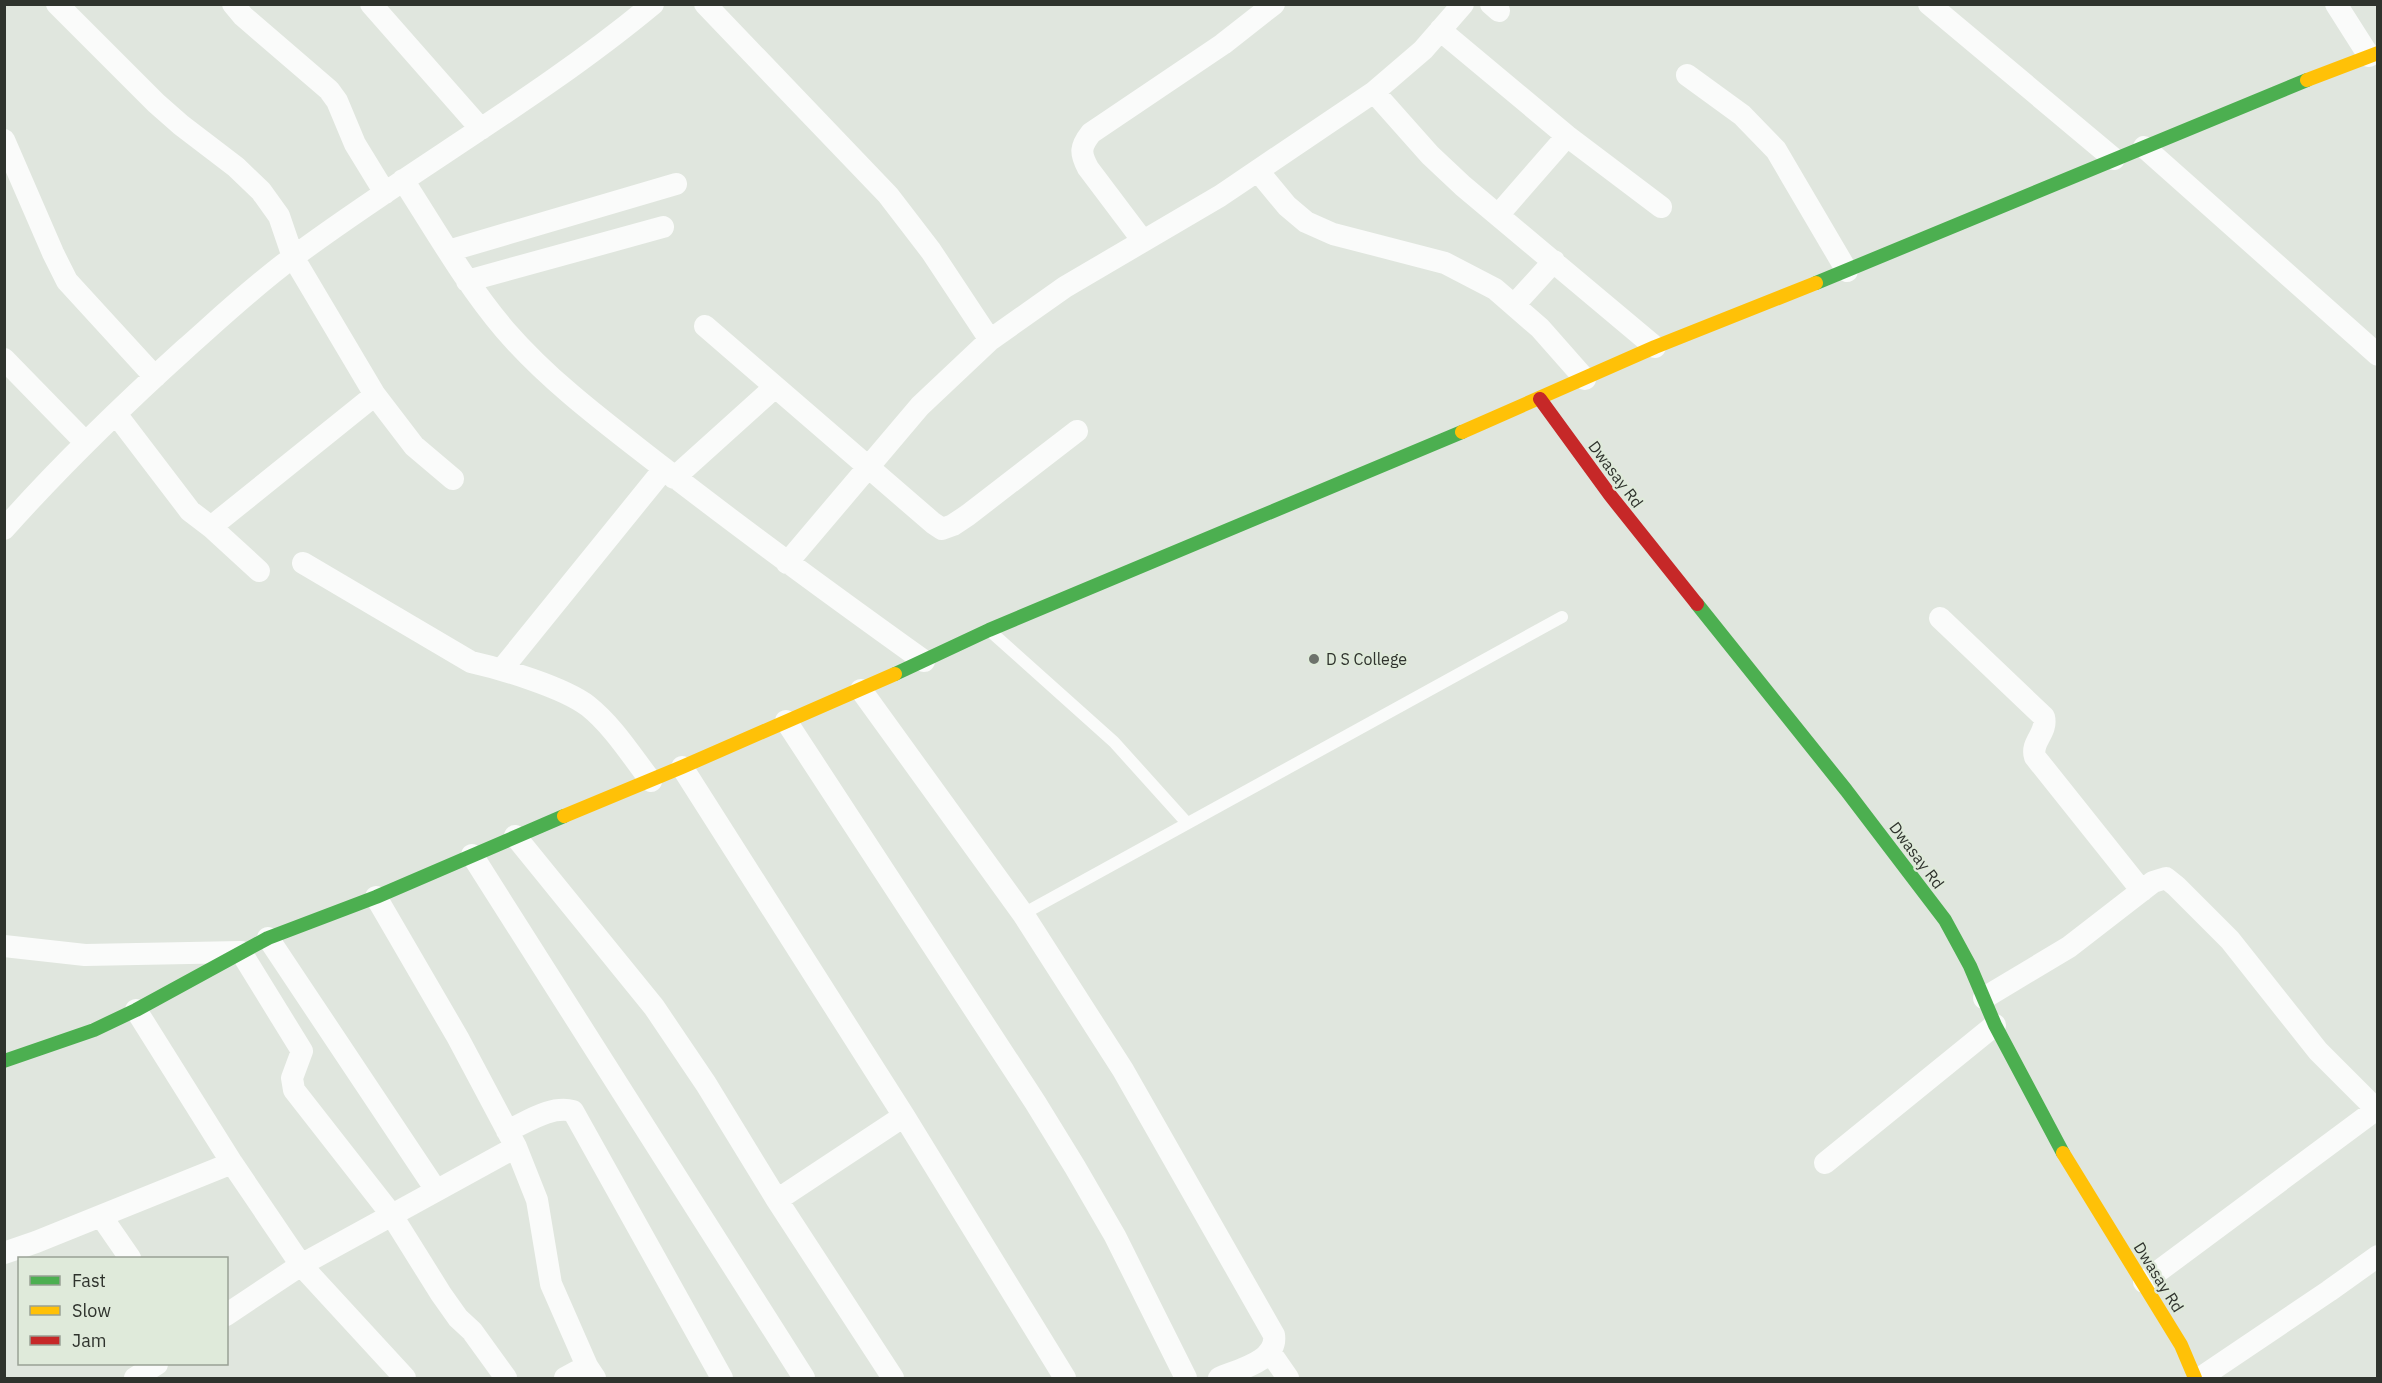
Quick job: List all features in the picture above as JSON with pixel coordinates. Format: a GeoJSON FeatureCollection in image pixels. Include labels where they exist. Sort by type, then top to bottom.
{"type":"FeatureCollection","features":[{"type":"Feature","properties":{"kind":"main road"},"geometry":{"type":"LineString","coordinates":[[4,1061],[94,1029],[136,1010],[268,938],[376,897],[515,836],[651,781],[924,662],[989,630],[1540,399],[1655,347],[1847,271],[2114,159],[2373,55]]}},
{"type":"Feature","properties":{"kind":"main road","name":"Dwasay Rd"},"geometry":{"type":"LineString","coordinates":[[1540,399],[1610,495],[1846,790],[1945,920],[1970,966],[1995,1025],[2054,1138],[2144,1282],[2181,1345],[2195,1378]]}},
{"type":"Feature","properties":{"kind":"street"},"geometry":{"type":"LineString","coordinates":[[57,4],[156,103],[236,167],[261,191],[279,216],[292,257],[375,395],[414,446],[453,479]]}},
{"type":"Feature","properties":{"kind":"street"},"geometry":{"type":"LineString","coordinates":[[232,4],[337,100],[363,159],[394,186],[448,250],[467,281],[506,331],[547,374],[592,414],[669,473],[924,662]]}},
{"type":"Feature","properties":{"kind":"street"},"geometry":{"type":"LineString","coordinates":[[371,4],[481,129]]}},
{"type":"Feature","properties":{"kind":"street"},"geometry":{"type":"LineString","coordinates":[[4,529],[85,442],[250,290],[292,257],[394,186],[612,39],[653,4]]}},
{"type":"Feature","properties":{"kind":"street"},"geometry":{"type":"LineString","coordinates":[[705,4],[888,195],[931,251],[990,340]]}},
{"type":"Feature","properties":{"kind":"street"},"geometry":{"type":"LineString","coordinates":[[1143,241],[1088,168],[1081,155],[1082,144],[1091,134],[1222,44],[1274,4]]}},
{"type":"Feature","properties":{"kind":"street"},"geometry":{"type":"LineString","coordinates":[[788,562],[920,406],[990,340],[1065,287],[1258,171],[1374,92],[1423,50],[1463,4]]}},
{"type":"Feature","properties":{"kind":"street"},"geometry":{"type":"LineString","coordinates":[[1929,4],[2114,159]]}},
{"type":"Feature","properties":{"kind":"street"},"geometry":{"type":"LineString","coordinates":[[2336,4],[2373,55]]}},
{"type":"Feature","properties":{"kind":"street"},"geometry":{"type":"LineString","coordinates":[[1440,30],[1567,135],[1661,207]]}},
{"type":"Feature","properties":{"kind":"street"},"geometry":{"type":"LineString","coordinates":[[1687,75],[1742,115],[1770,142],[1847,271]]}},
{"type":"Feature","properties":{"kind":"street"},"geometry":{"type":"LineString","coordinates":[[1374,92],[1430,155],[1463,186],[1655,347]]}},
{"type":"Feature","properties":{"kind":"street"},"geometry":{"type":"LineString","coordinates":[[1499,214],[1567,135]]}},
{"type":"Feature","properties":{"kind":"street"},"geometry":{"type":"LineString","coordinates":[[4,140],[52,254],[67,281],[155,377]]}},
{"type":"Feature","properties":{"kind":"street"},"geometry":{"type":"LineString","coordinates":[[2144,147],[2378,354]]}},
{"type":"Feature","properties":{"kind":"street"},"geometry":{"type":"LineString","coordinates":[[1258,171],[1287,206],[1306,222],[1332,234],[1445,263],[1495,289],[1515,304],[1586,379]]}},
{"type":"Feature","properties":{"kind":"street"},"geometry":{"type":"LineString","coordinates":[[448,250],[676,184]]}},
{"type":"Feature","properties":{"kind":"street"},"geometry":{"type":"LineString","coordinates":[[467,281],[663,227]]}},
{"type":"Feature","properties":{"kind":"street"},"geometry":{"type":"LineString","coordinates":[[1515,304],[1554,261]]}},
{"type":"Feature","properties":{"kind":"street"},"geometry":{"type":"LineString","coordinates":[[705,326],[942,529],[968,515],[1077,431]]}},
{"type":"Feature","properties":{"kind":"street"},"geometry":{"type":"LineString","coordinates":[[4,359],[85,442]]}},
{"type":"Feature","properties":{"kind":"street"},"geometry":{"type":"LineString","coordinates":[[502,669],[669,473],[775,387]]}},
{"type":"Feature","properties":{"kind":"street"},"geometry":{"type":"LineString","coordinates":[[211,527],[375,395]]}},
{"type":"Feature","properties":{"kind":"street"},"geometry":{"type":"LineString","coordinates":[[116,414],[190,511],[259,571]]}},
{"type":"Feature","properties":{"kind":"street"},"geometry":{"type":"LineString","coordinates":[[303,563],[471,662],[502,669],[566,694],[586,705],[605,721],[651,781]]}},
{"type":"Feature","properties":{"kind":"street"},"geometry":{"type":"LineString","coordinates":[[1940,618],[2044,717],[2045,726],[2034,748],[2035,757],[2142,891]]}},
{"type":"Feature","properties":{"kind":"street"},"geometry":{"type":"LineString","coordinates":[[861,690],[1023,914],[1123,1070],[1274,1335],[1275,1342],[1270,1352],[1255,1362],[1219,1378]]}},
{"type":"Feature","properties":{"kind":"street"},"geometry":{"type":"LineString","coordinates":[[786,721],[1035,1102],[1115,1236],[1186,1378]]}},
{"type":"Feature","properties":{"kind":"street"},"geometry":{"type":"LineString","coordinates":[[682,767],[904,1116],[1065,1378]]}},
{"type":"Feature","properties":{"kind":"street"},"geometry":{"type":"LineString","coordinates":[[515,836],[654,1007],[712,1093],[777,1200],[893,1378]]}},
{"type":"Feature","properties":{"kind":"street"},"geometry":{"type":"LineString","coordinates":[[472,855],[804,1378]]}},
{"type":"Feature","properties":{"kind":"street"},"geometry":{"type":"LineString","coordinates":[[1984,999],[2069,947],[2161,878],[2170,880],[2230,940],[2318,1051],[2377,1108],[2144,1282]]}},
{"type":"Feature","properties":{"kind":"street"},"geometry":{"type":"LineString","coordinates":[[376,897],[458,1038],[512,1139],[537,1200],[551,1284],[591,1372],[565,1378]]}},
{"type":"Feature","properties":{"kind":"street"},"geometry":{"type":"LineString","coordinates":[[268,938],[436,1190]]}},
{"type":"Feature","properties":{"kind":"street"},"geometry":{"type":"LineString","coordinates":[[4,946],[85,955],[241,952],[302,1051],[292,1078],[294,1090],[391,1214],[441,1294],[458,1318],[472,1331],[506,1378]]}},
{"type":"Feature","properties":{"kind":"street"},"geometry":{"type":"LineString","coordinates":[[136,1010],[232,1163],[301,1265],[396,1376]]}},
{"type":"Feature","properties":{"kind":"street"},"geometry":{"type":"LineString","coordinates":[[1825,1163],[1995,1025]]}},
{"type":"Feature","properties":{"kind":"street"},"geometry":{"type":"LineString","coordinates":[[228,1314],[301,1265],[436,1190],[553,1110],[564,1109],[573,1112],[722,1378]]}},
{"type":"Feature","properties":{"kind":"street"},"geometry":{"type":"LineString","coordinates":[[777,1200],[904,1116]]}},
{"type":"Feature","properties":{"kind":"street"},"geometry":{"type":"LineString","coordinates":[[4,1252],[232,1163]]}},
{"type":"Feature","properties":{"kind":"street"},"geometry":{"type":"LineString","coordinates":[[100,1216],[129,1257]]}},
{"type":"Feature","properties":{"kind":"street"},"geometry":{"type":"LineString","coordinates":[[2200,1378],[2329,1292],[2378,1256]]}},
{"type":"Feature","properties":{"kind":"street"},"geometry":{"type":"LineString","coordinates":[[1270,1352],[1288,1378]]}},
{"type":"Feature","properties":{"kind":"street"},"geometry":{"type":"LineString","coordinates":[[135,1378],[155,1365]]}},
{"type":"Feature","properties":{"kind":"lane"},"geometry":{"type":"LineString","coordinates":[[1023,914],[1562,617]]}},
{"type":"Feature","properties":{"kind":"lane"},"geometry":{"type":"LineString","coordinates":[[989,630],[1114,742],[1187,823]]}},
{"type":"Feature","properties":{"kind":"traffic: fast"},"geometry":{"type":"LineString","coordinates":[[1816,283],[2307,80]]}},
{"type":"Feature","properties":{"kind":"traffic: fast"},"geometry":{"type":"LineString","coordinates":[[895,674],[989,630],[1462,432]]}},
{"type":"Feature","properties":{"kind":"traffic: fast"},"geometry":{"type":"LineString","coordinates":[[1697,604],[1846,790],[1945,920],[1970,966],[1995,1025],[2063,1153]]}},
{"type":"Feature","properties":{"kind":"traffic: fast"},"geometry":{"type":"LineString","coordinates":[[4,1061],[94,1030],[136,1010],[268,938],[376,897],[564,816]]}},
{"type":"Feature","properties":{"kind":"traffic: slow"},"geometry":{"type":"LineString","coordinates":[[2307,80],[2378,53]]}},
{"type":"Feature","properties":{"kind":"traffic: slow"},"geometry":{"type":"LineString","coordinates":[[1462,432],[1655,347],[1816,283]]}},
{"type":"Feature","properties":{"kind":"traffic: slow"},"geometry":{"type":"LineString","coordinates":[[564,816],[895,674]]}},
{"type":"Feature","properties":{"kind":"traffic: slow"},"geometry":{"type":"LineString","coordinates":[[2063,1153],[2181,1345],[2195,1378]]}},
{"type":"Feature","properties":{"kind":"traffic: jam"},"geometry":{"type":"LineString","coordinates":[[1540,399],[1610,495],[1697,604]]}},
{"type":"Feature","properties":{"kind":"place","name":"D S College"},"geometry":{"type":"Point","coordinates":[1314,659]}}]}
